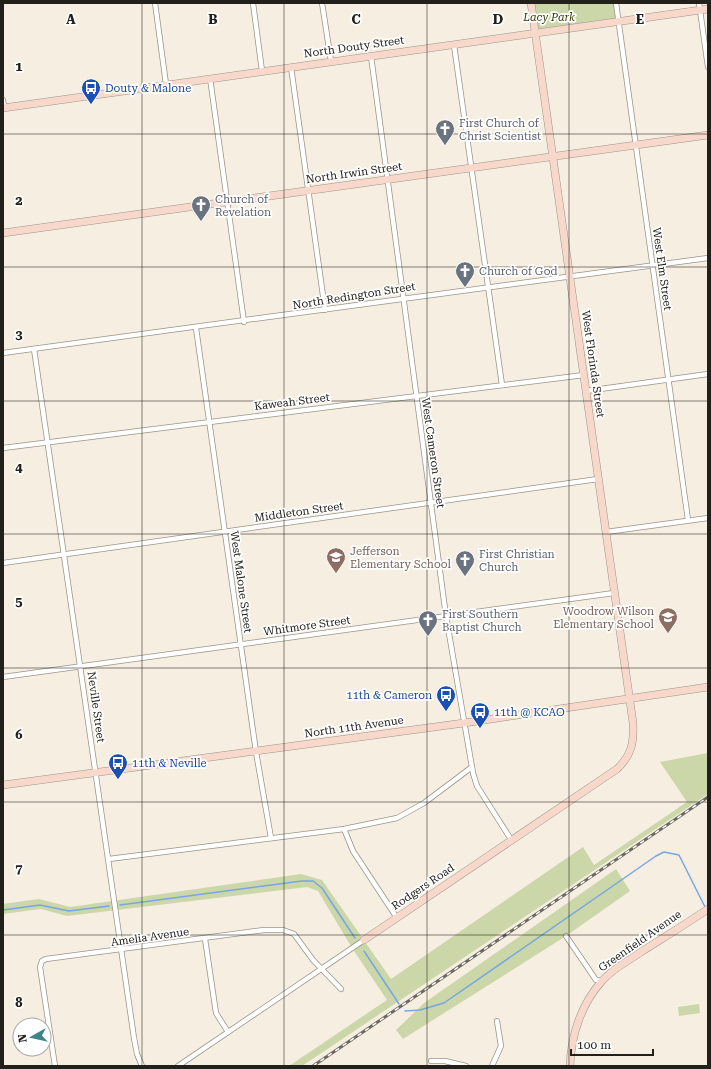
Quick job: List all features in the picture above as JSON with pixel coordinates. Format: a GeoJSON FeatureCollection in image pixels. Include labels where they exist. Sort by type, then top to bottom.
{"type":"FeatureCollection","features":[{"type":"Feature","properties":{"kind":"street"},"geometry":{"type":"LineString","coordinates":[[155,3],[166,84]]}},
{"type":"Feature","properties":{"kind":"street"},"geometry":{"type":"LineString","coordinates":[[252,3],[262,71]]}},
{"type":"Feature","properties":{"kind":"street"},"geometry":{"type":"LineString","coordinates":[[322,3],[331,61]]}},
{"type":"Feature","properties":{"kind":"street","name":"West Florinda Street"},"geometry":{"type":"LineString","coordinates":[[531,3],[629,699]]}},
{"type":"Feature","properties":{"kind":"street","name":"West Elm Street"},"geometry":{"type":"LineString","coordinates":[[616,3],[688,520]]}},
{"type":"Feature","properties":{"kind":"street"},"geometry":{"type":"LineString","coordinates":[[700,6],[708,67]]}},
{"type":"Feature","properties":{"kind":"street","name":"North Douty Street"},"geometry":{"type":"LineString","coordinates":[[3,105],[454,45],[619,21],[700,6],[708,9]]}},
{"type":"Feature","properties":{"kind":"street"},"geometry":{"type":"LineString","coordinates":[[454,45],[502,385]]}},
{"type":"Feature","properties":{"kind":"street","name":"West Cameron Street"},"geometry":{"type":"LineString","coordinates":[[371,56],[446,616],[464,723],[477,786],[512,841]]}},
{"type":"Feature","properties":{"kind":"street"},"geometry":{"type":"LineString","coordinates":[[291,67],[326,310]]}},
{"type":"Feature","properties":{"kind":"street"},"geometry":{"type":"LineString","coordinates":[[210,78],[244,322]]}},
{"type":"Feature","properties":{"kind":"street","name":"North Irwin Street"},"geometry":{"type":"LineString","coordinates":[[3,233],[708,135]]}},
{"type":"Feature","properties":{"kind":"street","name":"North Redington Street"},"geometry":{"type":"LineString","coordinates":[[3,353],[244,322],[403,297],[708,258]]}},
{"type":"Feature","properties":{"kind":"street","name":"West Malone Street"},"geometry":{"type":"LineString","coordinates":[[196,328],[240,644],[256,752],[271,838]]}},
{"type":"Feature","properties":{"kind":"street","name":"Neville Street"},"geometry":{"type":"LineString","coordinates":[[34,349],[134,1038],[137,1054],[142,1066]]}},
{"type":"Feature","properties":{"kind":"street"},"geometry":{"type":"LineString","coordinates":[[586,391],[708,374]]}},
{"type":"Feature","properties":{"kind":"street","name":"Kaweah Street"},"geometry":{"type":"LineString","coordinates":[[3,448],[584,375]]}},
{"type":"Feature","properties":{"kind":"street","name":"Middleton Street"},"geometry":{"type":"LineString","coordinates":[[3,563],[598,479]]}},
{"type":"Feature","properties":{"kind":"street"},"geometry":{"type":"LineString","coordinates":[[606,532],[708,518]]}},
{"type":"Feature","properties":{"kind":"street","name":"Whitmore Street"},"geometry":{"type":"LineString","coordinates":[[3,677],[614,593]]}},
{"type":"Feature","properties":{"kind":"street","name":"North 11th Avenue"},"geometry":{"type":"LineString","coordinates":[[3,785],[256,752],[708,687]]}},
{"type":"Feature","properties":{"kind":"street","name":"Rodgers Road"},"geometry":{"type":"LineString","coordinates":[[178,1066],[617,769],[623,763],[634,743],[633,723],[629,699]]}},
{"type":"Feature","properties":{"kind":"street"},"geometry":{"type":"LineString","coordinates":[[109,859],[344,829],[405,815],[424,803],[472,767]]}},
{"type":"Feature","properties":{"kind":"street"},"geometry":{"type":"LineString","coordinates":[[344,829],[353,851],[396,918]]}},
{"type":"Feature","properties":{"kind":"street","name":"Greenfield Avenue"},"geometry":{"type":"LineString","coordinates":[[570,1066],[577,1026],[586,1005],[602,981],[625,963],[708,909]]}},
{"type":"Feature","properties":{"kind":"street","name":"Amelia Avenue"},"geometry":{"type":"LineString","coordinates":[[55,1066],[41,962],[46,959],[264,930],[289,931],[297,936],[313,960],[341,989]]}},
{"type":"Feature","properties":{"kind":"street"},"geometry":{"type":"LineString","coordinates":[[566,936],[596,980],[602,981]]}},
{"type":"Feature","properties":{"kind":"street"},"geometry":{"type":"LineString","coordinates":[[205,939],[216,1013],[228,1032]]}},
{"type":"Feature","properties":{"kind":"street"},"geometry":{"type":"LineString","coordinates":[[492,1066],[501,1044],[497,1021]]}},
{"type":"Feature","properties":{"kind":"street"},"geometry":{"type":"LineString","coordinates":[[431,1061],[452,1062],[466,1066]]}},
{"type":"Feature","properties":{"kind":"green space","name":"Lacy Park"},"geometry":{"type":"Polygon","coordinates":[[[534,3],[616,3],[619,21],[536,33],[534,3]]]}},
{"type":"Feature","properties":{"kind":"green space"},"geometry":{"type":"Polygon","coordinates":[[[708,753],[708,794],[302,1066],[289,1066],[387,1000],[352,948],[318,891],[307,887],[67,916],[41,909],[3,914],[3,904],[39,899],[70,907],[301,874],[322,880],[391,979],[583,847],[594,865],[687,802],[660,762],[708,753]]]}},
{"type":"Feature","properties":{"kind":"green space"},"geometry":{"type":"Polygon","coordinates":[[[616,869],[630,891],[566,936],[403,1039],[396,1030],[424,1003],[616,869]]]}},
{"type":"Feature","properties":{"kind":"green space"},"geometry":{"type":"Polygon","coordinates":[[[699,1004],[700,1013],[679,1016],[678,1007],[699,1004]]]}},
{"type":"Feature","properties":{"kind":"waterway"},"geometry":{"type":"LineString","coordinates":[[405,1011],[420,1010],[444,1003],[656,856],[664,852],[679,855],[705,907]]}},
{"type":"Feature","properties":{"kind":"waterway"},"geometry":{"type":"LineString","coordinates":[[120,905],[302,881],[313,881],[322,888],[355,938]]}},
{"type":"Feature","properties":{"kind":"waterway"},"geometry":{"type":"LineString","coordinates":[[3,910],[40,905],[69,911],[109,906]]}},
{"type":"Feature","properties":{"kind":"waterway"},"geometry":{"type":"LineString","coordinates":[[364,951],[399,1004]]}},
{"type":"Feature","properties":{"kind":"railway"},"geometry":{"type":"LineString","coordinates":[[313,1066],[708,797]]}},
{"type":"Feature","properties":{"kind":"place","name":"Douty & Malone"},"geometry":{"type":"Point","coordinates":[91,105]}},
{"type":"Feature","properties":{"kind":"place","name":"First Church of Christ Scientist"},"geometry":{"type":"Point","coordinates":[445,146]}},
{"type":"Feature","properties":{"kind":"place","name":"Church of Revelation"},"geometry":{"type":"Point","coordinates":[201,222]}},
{"type":"Feature","properties":{"kind":"place","name":"Church of God"},"geometry":{"type":"Point","coordinates":[465,288]}},
{"type":"Feature","properties":{"kind":"place","name":"Jefferson Elementary School"},"geometry":{"type":"Point","coordinates":[336,574]}},
{"type":"Feature","properties":{"kind":"place","name":"First Christian Church"},"geometry":{"type":"Point","coordinates":[465,577]}},
{"type":"Feature","properties":{"kind":"place","name":"Woodrow Wilson Elementary School"},"geometry":{"type":"Point","coordinates":[668,634]}},
{"type":"Feature","properties":{"kind":"place","name":"First Southern Baptist Church"},"geometry":{"type":"Point","coordinates":[428,637]}},
{"type":"Feature","properties":{"kind":"place","name":"11th & Cameron"},"geometry":{"type":"Point","coordinates":[446,712]}},
{"type":"Feature","properties":{"kind":"place","name":"11th @ KCAO"},"geometry":{"type":"Point","coordinates":[480,729]}},
{"type":"Feature","properties":{"kind":"place","name":"11th & Neville"},"geometry":{"type":"Point","coordinates":[118,780]}}]}
